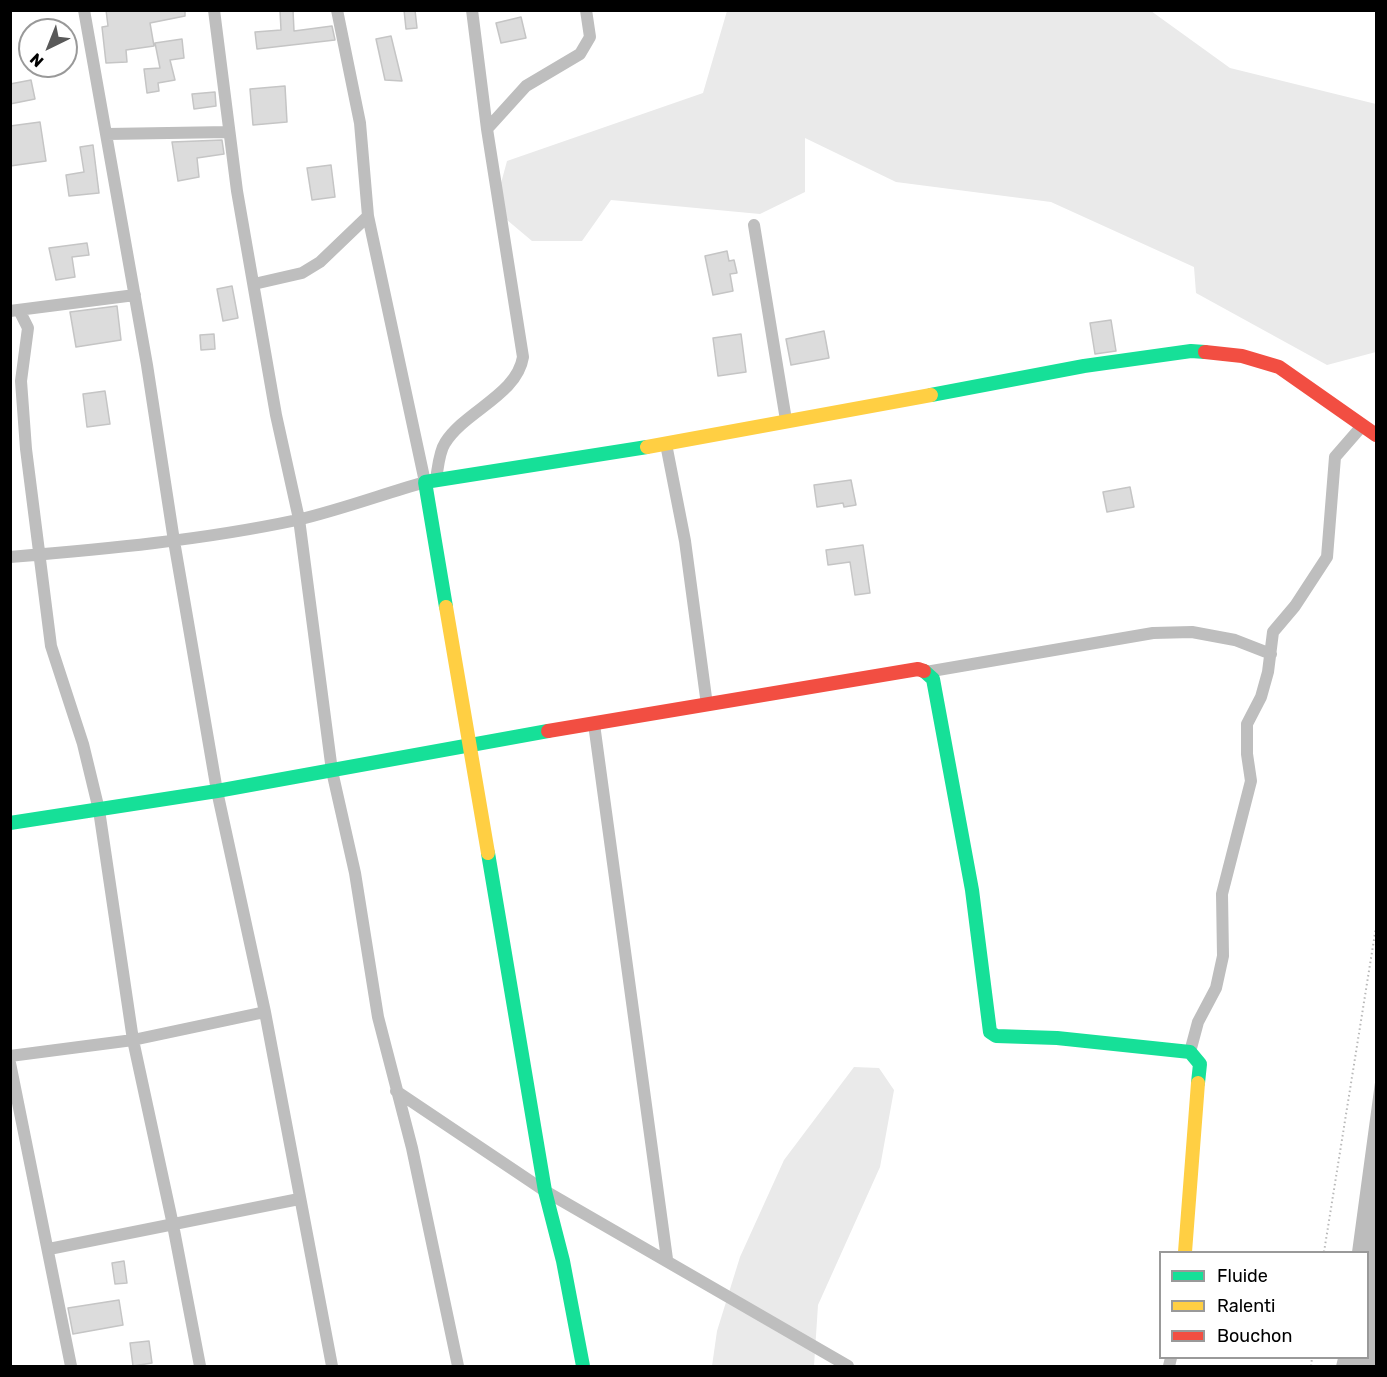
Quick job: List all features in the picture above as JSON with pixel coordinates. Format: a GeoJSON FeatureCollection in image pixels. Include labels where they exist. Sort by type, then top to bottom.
{"type":"FeatureCollection","features":[{"type":"Feature","properties":{"kind":"street"},"geometry":{"type":"LineString","coordinates":[[84,10],[135,295],[217,792],[265,1012],[332,1366]]}},
{"type":"Feature","properties":{"kind":"street"},"geometry":{"type":"LineString","coordinates":[[214,10],[229,132],[254,284],[276,415],[299,519],[332,771],[355,873],[378,1017],[412,1148],[458,1366]]}},
{"type":"Feature","properties":{"kind":"street"},"geometry":{"type":"LineString","coordinates":[[337,10],[360,123],[368,216],[430,480],[470,747],[545,1191],[563,1261],[583,1366]]}},
{"type":"Feature","properties":{"kind":"street"},"geometry":{"type":"LineString","coordinates":[[430,480],[444,444],[456,430],[512,381],[521,370],[523,357],[487,129],[472,10]]}},
{"type":"Feature","properties":{"kind":"street"},"geometry":{"type":"LineString","coordinates":[[487,129],[526,86],[580,54],[590,37],[586,10]]}},
{"type":"Feature","properties":{"kind":"street"},"geometry":{"type":"LineString","coordinates":[[107,134],[229,132]]}},
{"type":"Feature","properties":{"kind":"street"},"geometry":{"type":"LineString","coordinates":[[254,284],[302,273],[320,262],[368,216]]}},
{"type":"Feature","properties":{"kind":"street"},"geometry":{"type":"LineString","coordinates":[[754,225],[786,420]]}},
{"type":"Feature","properties":{"kind":"street"},"geometry":{"type":"LineString","coordinates":[[135,295],[15,310],[28,328],[21,381],[51,646],[76,722],[99,810],[133,1040],[173,1225],[200,1366]]}},
{"type":"Feature","properties":{"kind":"street"},"geometry":{"type":"LineString","coordinates":[[10,557],[174,541],[299,519],[430,480],[666,444],[1084,366],[1191,351],[1242,356],[1279,367],[1377,435]]}},
{"type":"Feature","properties":{"kind":"street"},"geometry":{"type":"LineString","coordinates":[[1190,1052],[1198,1022],[1216,988],[1223,956],[1222,894],[1251,781],[1247,754],[1247,724],[1261,697],[1271,654],[1270,643],[1278,623],[1294,606],[1327,557],[1335,457],[1362,426]]}},
{"type":"Feature","properties":{"kind":"street"},"geometry":{"type":"LineString","coordinates":[[666,444],[685,541],[707,705]]}},
{"type":"Feature","properties":{"kind":"street"},"geometry":{"type":"LineString","coordinates":[[926,672],[1153,633],[1192,632],[1234,640],[1271,654]]}},
{"type":"Feature","properties":{"kind":"street"},"geometry":{"type":"LineString","coordinates":[[10,823],[217,792],[430,752],[918,669],[926,672],[933,679],[972,890],[990,1032],[996,1036],[1057,1038],[1190,1052],[1200,1064],[1185,1251]]}},
{"type":"Feature","properties":{"kind":"street"},"geometry":{"type":"LineString","coordinates":[[594,724],[667,1259]]}},
{"type":"Feature","properties":{"kind":"street"},"geometry":{"type":"LineString","coordinates":[[10,1056],[133,1040],[265,1012]]}},
{"type":"Feature","properties":{"kind":"street"},"geometry":{"type":"LineString","coordinates":[[10,1063],[71,1366]]}},
{"type":"Feature","properties":{"kind":"street"},"geometry":{"type":"LineString","coordinates":[[396,1091],[545,1191],[667,1259],[848,1366]]}},
{"type":"Feature","properties":{"kind":"street"},"geometry":{"type":"LineString","coordinates":[[49,1249],[299,1199]]}},
{"type":"Feature","properties":{"kind":"path"},"geometry":{"type":"LineString","coordinates":[[1324,1251],[1377,927]]}},
{"type":"Feature","properties":{"kind":"shaded area"},"geometry":{"type":"Polygon","coordinates":[[[727,11],[1151,11],[1230,68],[1376,104],[1376,352],[1327,365],[1196,293],[1194,267],[1051,202],[896,182],[805,138],[805,192],[760,214],[611,200],[582,241],[532,241],[494,209],[507,161],[703,93],[727,11]]]}},
{"type":"Feature","properties":{"kind":"shaded area"},"geometry":{"type":"Polygon","coordinates":[[[854,1067],[879,1068],[894,1090],[880,1167],[818,1305],[814,1366],[712,1366],[717,1331],[740,1257],[784,1160],[854,1067]]]}},
{"type":"Feature","properties":{"kind":"shaded area"},"geometry":{"type":"Polygon","coordinates":[[[1376,1075],[1376,1366],[1336,1366],[1338,1359],[1369,1359],[1369,1251],[1352,1251],[1376,1075]]]}},
{"type":"Feature","properties":{"kind":"building"},"geometry":{"type":"Polygon","coordinates":[[[106,10],[185,10],[185,16],[150,23],[154,46],[126,50],[127,62],[106,63],[102,27],[108,26],[106,10]]]}},
{"type":"Feature","properties":{"kind":"building"},"geometry":{"type":"Polygon","coordinates":[[[280,10],[293,10],[294,31],[332,26],[335,40],[257,49],[255,32],[281,30],[280,10]]]}},
{"type":"Feature","properties":{"kind":"building"},"geometry":{"type":"Polygon","coordinates":[[[404,10],[415,10],[417,28],[406,29],[404,10]]]}},
{"type":"Feature","properties":{"kind":"building"},"geometry":{"type":"Polygon","coordinates":[[[521,17],[526,38],[501,43],[496,23],[521,17]]]}},
{"type":"Feature","properties":{"kind":"building"},"geometry":{"type":"Polygon","coordinates":[[[391,36],[402,81],[385,80],[376,39],[391,36]]]}},
{"type":"Feature","properties":{"kind":"building"},"geometry":{"type":"Polygon","coordinates":[[[182,39],[184,58],[170,60],[175,80],[158,83],[159,91],[147,93],[144,69],[160,68],[155,43],[182,39]]]}},
{"type":"Feature","properties":{"kind":"building"},"geometry":{"type":"Polygon","coordinates":[[[31,80],[35,99],[10,104],[10,84],[31,80]]]}},
{"type":"Feature","properties":{"kind":"building"},"geometry":{"type":"Polygon","coordinates":[[[285,86],[287,122],[253,125],[250,89],[285,86]]]}},
{"type":"Feature","properties":{"kind":"building"},"geometry":{"type":"Polygon","coordinates":[[[215,92],[216,106],[194,109],[192,94],[215,92]]]}},
{"type":"Feature","properties":{"kind":"building"},"geometry":{"type":"Polygon","coordinates":[[[40,122],[46,161],[10,166],[10,126],[40,122]]]}},
{"type":"Feature","properties":{"kind":"building"},"geometry":{"type":"Polygon","coordinates":[[[222,140],[224,154],[197,158],[199,177],[178,181],[172,142],[222,140]]]}},
{"type":"Feature","properties":{"kind":"building"},"geometry":{"type":"Polygon","coordinates":[[[93,145],[99,193],[69,196],[66,175],[84,172],[80,147],[93,145]]]}},
{"type":"Feature","properties":{"kind":"building"},"geometry":{"type":"Polygon","coordinates":[[[331,165],[335,197],[312,200],[307,168],[331,165]]]}},
{"type":"Feature","properties":{"kind":"building"},"geometry":{"type":"Polygon","coordinates":[[[87,243],[89,255],[72,257],[75,277],[56,280],[49,248],[87,243]]]}},
{"type":"Feature","properties":{"kind":"building"},"geometry":{"type":"Polygon","coordinates":[[[727,251],[729,261],[734,260],[737,273],[730,274],[733,291],[713,295],[705,256],[727,251]]]}},
{"type":"Feature","properties":{"kind":"building"},"geometry":{"type":"Polygon","coordinates":[[[232,286],[238,318],[223,321],[217,289],[232,286]]]}},
{"type":"Feature","properties":{"kind":"building"},"geometry":{"type":"Polygon","coordinates":[[[117,306],[121,340],[76,347],[70,312],[117,306]]]}},
{"type":"Feature","properties":{"kind":"building"},"geometry":{"type":"Polygon","coordinates":[[[1111,320],[1116,351],[1095,354],[1090,323],[1111,320]]]}},
{"type":"Feature","properties":{"kind":"building"},"geometry":{"type":"Polygon","coordinates":[[[824,331],[829,358],[791,365],[786,339],[824,331]]]}},
{"type":"Feature","properties":{"kind":"building"},"geometry":{"type":"Polygon","coordinates":[[[214,334],[215,349],[201,350],[200,335],[214,334]]]}},
{"type":"Feature","properties":{"kind":"building"},"geometry":{"type":"Polygon","coordinates":[[[741,334],[746,372],[718,376],[713,338],[741,334]]]}},
{"type":"Feature","properties":{"kind":"building"},"geometry":{"type":"Polygon","coordinates":[[[105,391],[110,424],[87,427],[83,394],[105,391]]]}},
{"type":"Feature","properties":{"kind":"building"},"geometry":{"type":"Polygon","coordinates":[[[851,480],[856,505],[844,507],[843,503],[817,507],[814,485],[851,480]]]}},
{"type":"Feature","properties":{"kind":"building"},"geometry":{"type":"Polygon","coordinates":[[[1130,487],[1134,507],[1107,512],[1103,492],[1130,487]]]}},
{"type":"Feature","properties":{"kind":"building"},"geometry":{"type":"Polygon","coordinates":[[[863,545],[870,593],[855,595],[850,562],[828,565],[826,550],[863,545]]]}},
{"type":"Feature","properties":{"kind":"building"},"geometry":{"type":"Polygon","coordinates":[[[124,1261],[127,1283],[115,1284],[112,1263],[124,1261]]]}},
{"type":"Feature","properties":{"kind":"building"},"geometry":{"type":"Polygon","coordinates":[[[119,1300],[123,1325],[73,1334],[68,1308],[119,1300]]]}},
{"type":"Feature","properties":{"kind":"building"},"geometry":{"type":"Polygon","coordinates":[[[149,1341],[152,1363],[133,1366],[130,1343],[149,1341]]]}},
{"type":"Feature","properties":{"kind":"traffic: fast"},"geometry":{"type":"LineString","coordinates":[[931,395],[1084,366],[1191,351],[1205,352]]}},
{"type":"Feature","properties":{"kind":"traffic: fast"},"geometry":{"type":"LineString","coordinates":[[446,607],[425,482],[647,447]]}},
{"type":"Feature","properties":{"kind":"traffic: fast"},"geometry":{"type":"LineString","coordinates":[[924,671],[933,679],[972,890],[990,1032],[996,1036],[1057,1038],[1190,1052],[1200,1064],[1198,1083]]}},
{"type":"Feature","properties":{"kind":"traffic: fast"},"geometry":{"type":"LineString","coordinates":[[10,823],[217,791],[548,731]]}},
{"type":"Feature","properties":{"kind":"traffic: fast"},"geometry":{"type":"LineString","coordinates":[[488,853],[545,1191],[563,1261],[583,1366]]}},
{"type":"Feature","properties":{"kind":"traffic: slow"},"geometry":{"type":"LineString","coordinates":[[647,447],[931,395]]}},
{"type":"Feature","properties":{"kind":"traffic: slow"},"geometry":{"type":"LineString","coordinates":[[446,607],[488,853]]}},
{"type":"Feature","properties":{"kind":"traffic: slow"},"geometry":{"type":"LineString","coordinates":[[1185,1251],[1198,1083]]}},
{"type":"Feature","properties":{"kind":"traffic: jam"},"geometry":{"type":"LineString","coordinates":[[1205,352],[1242,356],[1279,367],[1376,435]]}},
{"type":"Feature","properties":{"kind":"traffic: jam"},"geometry":{"type":"LineString","coordinates":[[548,731],[918,669],[924,671]]}}]}
